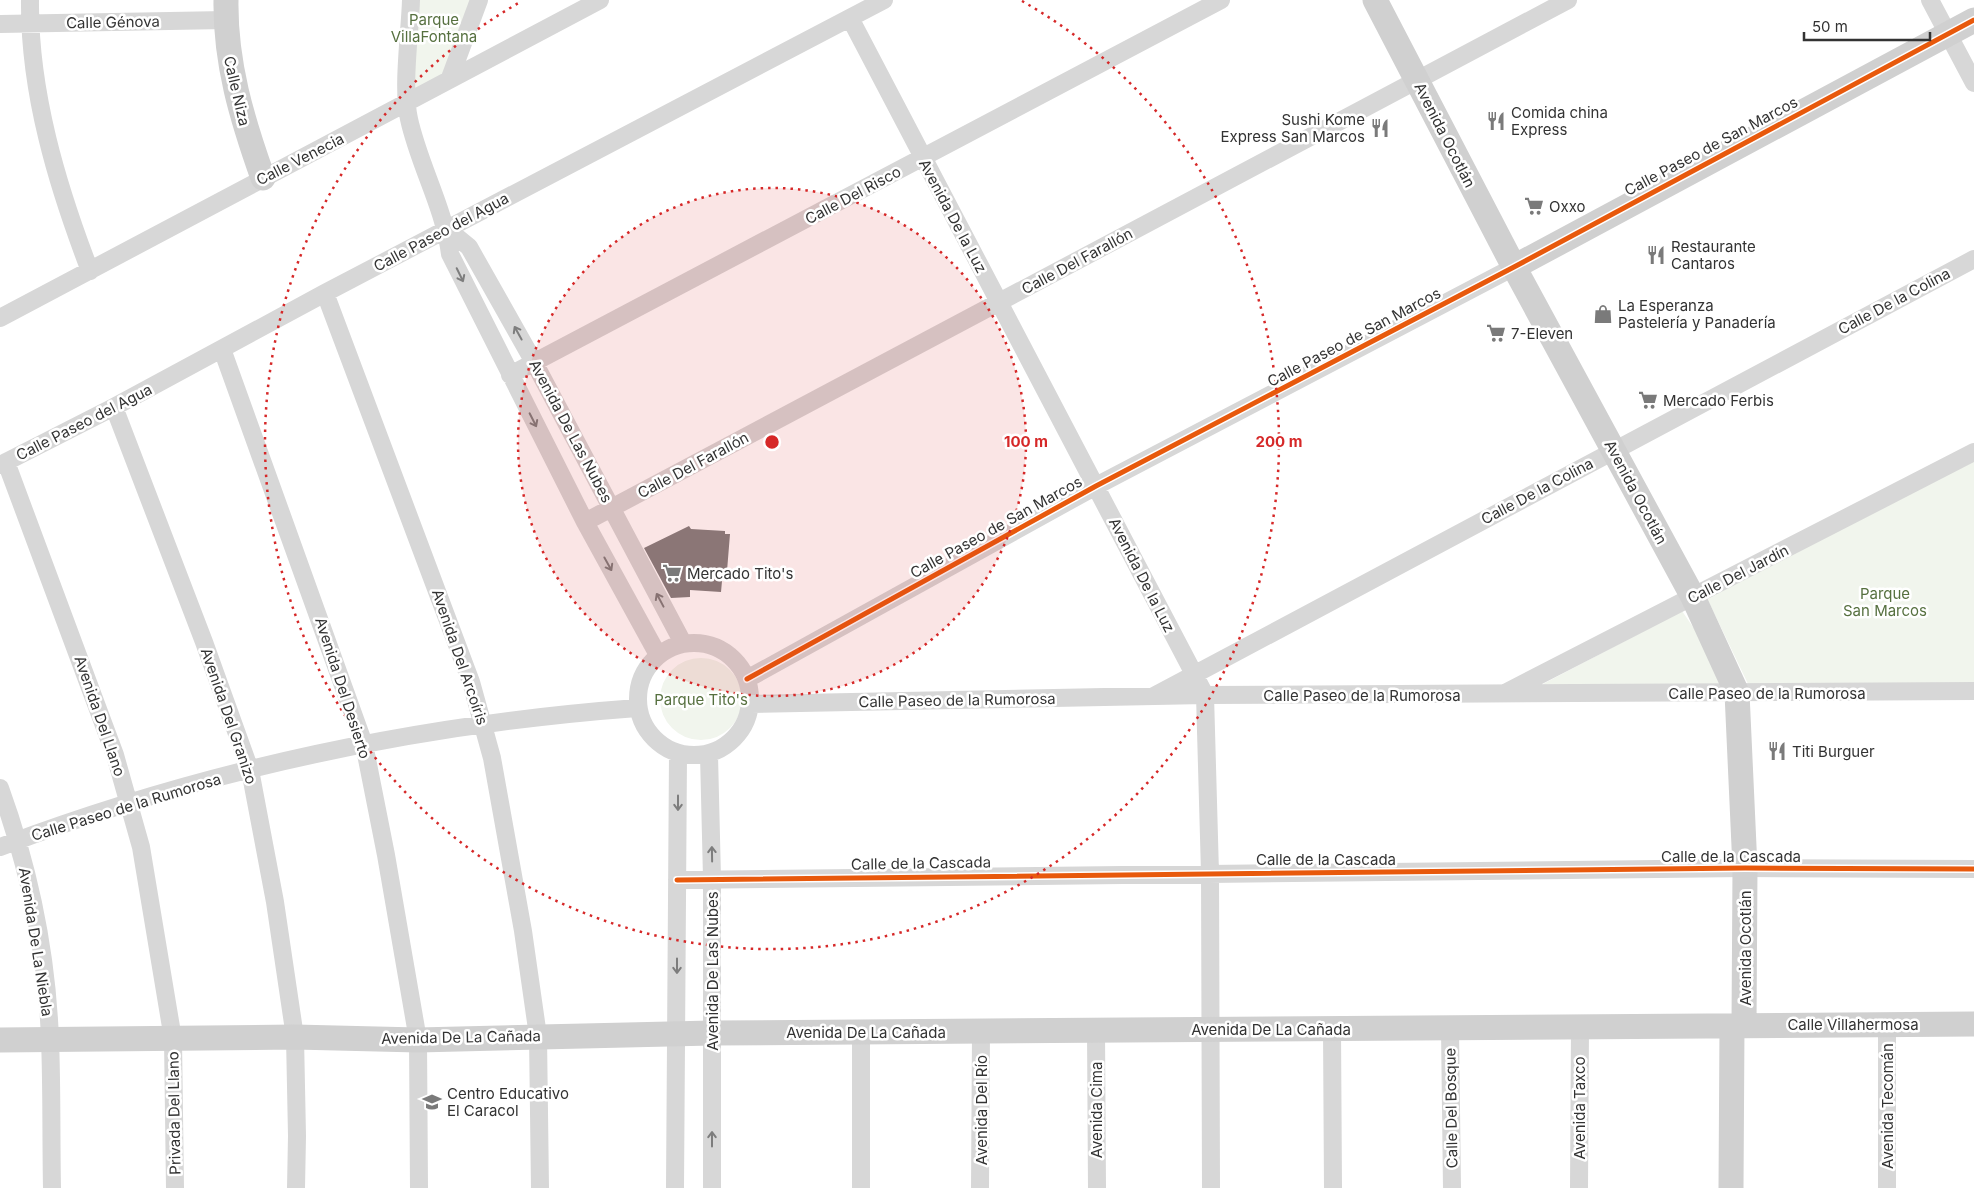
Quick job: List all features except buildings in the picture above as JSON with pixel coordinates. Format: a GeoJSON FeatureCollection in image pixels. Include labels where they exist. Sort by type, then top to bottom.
{"type":"FeatureCollection","features":[{"type":"Feature","properties":{"kind":"main road","name":"Avenida Ocotlán"},"geometry":{"type":"LineString","coordinates":[[1375,0],[1514,267],[1693,598],[1737,693],[1745,868],[1731,1188]]}},
{"type":"Feature","properties":{"kind":"main road","name":"Calle Niza"},"geometry":{"type":"LineString","coordinates":[[226,10],[232,78],[242,119],[263,178]]}},
{"type":"Feature","properties":{"kind":"main road","name":"Calle Paseo de San Marcos"},"geometry":{"type":"LineString","coordinates":[[1514,267],[1974,20]]}},
{"type":"Feature","properties":{"kind":"main road","name":"Calle Villahermosa"},"geometry":{"type":"LineString","coordinates":[[1738,1026],[1974,1024]]}},
{"type":"Feature","properties":{"kind":"main road","name":"Avenida De La Cañada"},"geometry":{"type":"LineString","coordinates":[[0,1040],[295,1037],[418,1040],[712,1033],[1738,1026]]}},
{"type":"Feature","properties":{"kind":"street"},"geometry":{"type":"LineString","coordinates":[[30,0],[30,24],[39,94],[54,168],[90,271]]}},
{"type":"Feature","properties":{"kind":"street","name":"Avenida De Las Nubes"},"geometry":{"type":"LineString","coordinates":[[411,0],[406,104],[418,150],[447,229],[450,254],[585,522],[658,655]]}},
{"type":"Feature","properties":{"kind":"street"},"geometry":{"type":"LineString","coordinates":[[450,78],[479,0]]}},
{"type":"Feature","properties":{"kind":"street","name":"Calle Venecia"},"geometry":{"type":"LineString","coordinates":[[0,318],[600,0]]}},
{"type":"Feature","properties":{"kind":"street","name":"Calle Paseo del Agua"},"geometry":{"type":"LineString","coordinates":[[3,464],[884,0]]}},
{"type":"Feature","properties":{"kind":"street","name":"Calle Del Risco"},"geometry":{"type":"LineString","coordinates":[[510,376],[1221,0]]}},
{"type":"Feature","properties":{"kind":"street","name":"Calle Del Farallón"},"geometry":{"type":"LineString","coordinates":[[585,522],[1568,0]]}},
{"type":"Feature","properties":{"kind":"street"},"geometry":{"type":"LineString","coordinates":[[1930,0],[1974,83]]}},
{"type":"Feature","properties":{"kind":"street","name":"Calle Génova"},"geometry":{"type":"LineString","coordinates":[[0,24],[30,24],[226,10]]}},
{"type":"Feature","properties":{"kind":"street","name":"Avenida De la Luz"},"geometry":{"type":"LineString","coordinates":[[850,18],[1205,695],[1210,873],[1211,1188]]}},
{"type":"Feature","properties":{"kind":"street","name":"Avenida De Las Nubes"},"geometry":{"type":"LineString","coordinates":[[447,229],[469,247],[535,364],[683,643]]}},
{"type":"Feature","properties":{"kind":"street","name":"Calle De la Colina"},"geometry":{"type":"LineString","coordinates":[[1153,696],[1193,673],[1974,259]]}},
{"type":"Feature","properties":{"kind":"street","name":"Calle Paseo de San Marcos"},"geometry":{"type":"LineString","coordinates":[[747,679],[1096,486],[1514,267]]}},
{"type":"Feature","properties":{"kind":"street","name":"Avenida Del Arcoíris"},"geometry":{"type":"LineString","coordinates":[[325,293],[442,603],[484,724],[496,776],[520,912],[538,1036],[540,1188]]}},
{"type":"Feature","properties":{"kind":"street","name":"Avenida Del Desierto"},"geometry":{"type":"LineString","coordinates":[[222,349],[364,744],[388,864],[418,1040],[419,1188]]}},
{"type":"Feature","properties":{"kind":"street","name":"Avenida Del Granizo"},"geometry":{"type":"LineString","coordinates":[[114,407],[214,668],[250,770],[275,902],[295,1037],[296,1188]]}},
{"type":"Feature","properties":{"kind":"street","name":"Calle Del Jardín"},"geometry":{"type":"LineString","coordinates":[[1501,695],[1974,452]]}},
{"type":"Feature","properties":{"kind":"street","name":"Avenida Del Llano"},"geometry":{"type":"LineString","coordinates":[[3,464],[78,652],[130,803],[141,847],[173,1039]]}},
{"type":"Feature","properties":{"kind":"street"},"geometry":{"type":"LineString","coordinates":[[683,643],[703,643],[722,650],[737,662],[747,679],[750,704],[744,726],[730,744],[710,755],[694,757],[678,755],[659,745],[645,728],[638,708],[638,688],[645,670],[658,655],[670,648],[683,643]]}},
{"type":"Feature","properties":{"kind":"street","name":"Calle Paseo de la Rumorosa"},"geometry":{"type":"LineString","coordinates":[[750,704],[1205,695],[1501,695],[1974,691]]}},
{"type":"Feature","properties":{"kind":"street","name":"Calle Paseo de la Rumorosa"},"geometry":{"type":"LineString","coordinates":[[0,847],[130,803],[250,770],[364,744],[558,714],[638,708]]}},
{"type":"Feature","properties":{"kind":"street"},"geometry":{"type":"LineString","coordinates":[[675,1188],[678,755]]}},
{"type":"Feature","properties":{"kind":"street","name":"Avenida De Las Nubes"},"geometry":{"type":"LineString","coordinates":[[710,755],[712,1188]]}},
{"type":"Feature","properties":{"kind":"street","name":"Avenida De La Niebla"},"geometry":{"type":"LineString","coordinates":[[0,788],[18,841],[36,930],[50,1039],[52,1188]]}},
{"type":"Feature","properties":{"kind":"street","name":"Calle de la Cascada"},"geometry":{"type":"LineString","coordinates":[[677,880],[712,878],[1745,868],[1974,869]]}},
{"type":"Feature","properties":{"kind":"street","name":"Avenida Tecomán"},"geometry":{"type":"LineString","coordinates":[[1887,1024],[1887,1188]]}},
{"type":"Feature","properties":{"kind":"street","name":"Calle Del Bosque"},"geometry":{"type":"LineString","coordinates":[[1450,1028],[1452,1188]]}},
{"type":"Feature","properties":{"kind":"street","name":"Avenida Taxco"},"geometry":{"type":"LineString","coordinates":[[1579,1188],[1580,1028]]}},
{"type":"Feature","properties":{"kind":"street"},"geometry":{"type":"LineString","coordinates":[[1332,1029],[1333,1188]]}},
{"type":"Feature","properties":{"kind":"street","name":"Avenida Cima"},"geometry":{"type":"LineString","coordinates":[[1096,1031],[1097,1188]]}},
{"type":"Feature","properties":{"kind":"street","name":"Avenida Del Río"},"geometry":{"type":"LineString","coordinates":[[980,1188],[982,1032]]}},
{"type":"Feature","properties":{"kind":"street"},"geometry":{"type":"LineString","coordinates":[[861,1033],[861,1188]]}},
{"type":"Feature","properties":{"kind":"street","name":"Privada Del Llano"},"geometry":{"type":"LineString","coordinates":[[173,1039],[175,1188]]}},
{"type":"Feature","properties":{"kind":"green space","name":"Parque VillaFontana"},"geometry":{"type":"Polygon","coordinates":[[[408,0],[474,0],[441,85],[402,105],[408,0]]]}},
{"type":"Feature","properties":{"kind":"green space","name":"Parque San Marcos"},"geometry":{"type":"Polygon","coordinates":[[[1974,458],[1974,691],[1707,692],[1543,684],[1682,611],[1737,691],[1750,688],[1704,592],[1974,458]]]}},
{"type":"Feature","properties":{"kind":"green space","name":"Parque Tito's"},"geometry":{"type":"Polygon","coordinates":[[[701,658],[717,661],[730,670],[739,683],[742,699],[739,715],[730,728],[717,737],[701,740],[685,737],[672,728],[663,715],[660,699],[663,683],[672,670],[685,661],[701,658]]]}},
{"type":"Feature","properties":{"kind":"cycle path"},"geometry":{"type":"LineString","coordinates":[[747,679],[1096,486],[1514,267],[1974,20]]}},
{"type":"Feature","properties":{"kind":"cycle path"},"geometry":{"type":"LineString","coordinates":[[677,880],[1745,868],[1974,869]]}},
{"type":"Feature","properties":{"kind":"place","name":"Comida china Express"},"geometry":{"type":"Point","coordinates":[1496,121]}},
{"type":"Feature","properties":{"kind":"place","name":"Sushi Kome Express San Marcos"},"geometry":{"type":"Point","coordinates":[1380,128]}},
{"type":"Feature","properties":{"kind":"place","name":"Oxxo"},"geometry":{"type":"Point","coordinates":[1534,206]}},
{"type":"Feature","properties":{"kind":"place","name":"Restaurante Cantaros"},"geometry":{"type":"Point","coordinates":[1656,255]}},
{"type":"Feature","properties":{"kind":"place","name":"La Esperanza Pastelería y Panadería"},"geometry":{"type":"Point","coordinates":[1603,314]}},
{"type":"Feature","properties":{"kind":"place","name":"7-Eleven"},"geometry":{"type":"Point","coordinates":[1496,333]}},
{"type":"Feature","properties":{"kind":"place","name":"Mercado Ferbis"},"geometry":{"type":"Point","coordinates":[1648,400]}},
{"type":"Feature","properties":{"kind":"place","name":"Mercado Tito's"},"geometry":{"type":"Point","coordinates":[672,573]}},
{"type":"Feature","properties":{"kind":"place","name":"Titi Burguer"},"geometry":{"type":"Point","coordinates":[1777,751]}},
{"type":"Feature","properties":{"kind":"place","name":"Centro Educativo El Caracol"},"geometry":{"type":"Point","coordinates":[432,1102]}}]}
